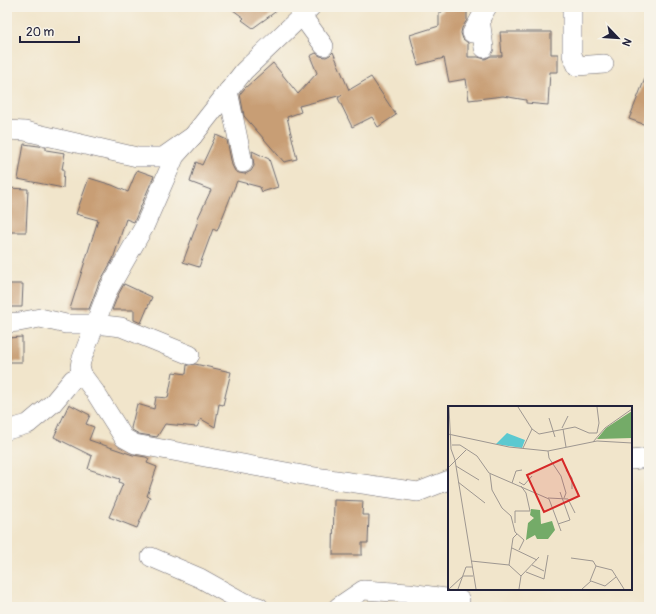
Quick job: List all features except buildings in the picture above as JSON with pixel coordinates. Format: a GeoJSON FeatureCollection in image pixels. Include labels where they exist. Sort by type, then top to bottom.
{"type":"FeatureCollection","features":[{"type":"Feature","properties":{"kind":"street"},"geometry":{"type":"LineString","coordinates":[[572,7],[572,55],[577,66],[604,64]]}},
{"type":"Feature","properties":{"kind":"street"},"geometry":{"type":"LineString","coordinates":[[324,46],[307,11],[244,71],[193,136],[175,156],[144,228],[108,290],[81,360],[80,367],[83,376],[124,438],[135,444],[308,476],[418,492],[448,480]]}},
{"type":"Feature","properties":{"kind":"street"},"geometry":{"type":"LineString","coordinates":[[480,20],[484,48]]}},
{"type":"Feature","properties":{"kind":"street"},"geometry":{"type":"LineString","coordinates":[[228,91],[243,163]]}},
{"type":"Feature","properties":{"kind":"street"},"geometry":{"type":"LineString","coordinates":[[7,130],[25,131],[136,157],[163,157],[193,136]]}},
{"type":"Feature","properties":{"kind":"street"},"geometry":{"type":"LineString","coordinates":[[7,323],[40,318],[66,324],[95,324],[121,327],[190,355]]}},
{"type":"Feature","properties":{"kind":"street"},"geometry":{"type":"LineString","coordinates":[[7,430],[28,424],[53,403],[72,379],[83,376]]}},
{"type":"Feature","properties":{"kind":"street"},"geometry":{"type":"LineString","coordinates":[[632,460],[649,458]]}},
{"type":"Feature","properties":{"kind":"street"},"geometry":{"type":"LineString","coordinates":[[152,557],[200,578],[243,602],[259,607]]}},
{"type":"Feature","properties":{"kind":"street"},"geometry":{"type":"LineString","coordinates":[[338,607],[363,590],[409,593],[460,599]]}}]}
